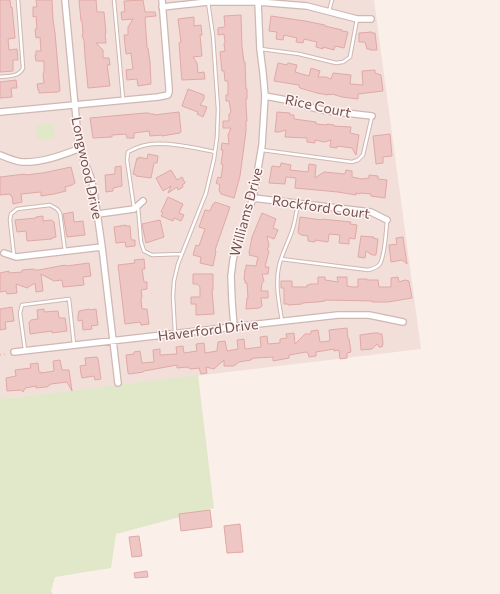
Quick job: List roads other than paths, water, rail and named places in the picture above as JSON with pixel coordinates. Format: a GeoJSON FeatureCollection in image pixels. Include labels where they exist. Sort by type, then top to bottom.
{"type":"FeatureCollection","features":[{"type":"Feature","properties":{"kind":"street","name":"Longwood Drive"},"geometry":{"type":"LineString","coordinates":[[65,0],[78,138],[91,178],[98,214],[118,383]]}},
{"type":"Feature","properties":{"kind":"street"},"geometry":{"type":"LineString","coordinates":[[0,112],[158,98],[168,95],[169,88],[162,0]]}},
{"type":"Feature","properties":{"kind":"street"},"geometry":{"type":"LineString","coordinates":[[162,7],[208,2],[258,2],[306,6],[357,19],[371,19]]}},
{"type":"Feature","properties":{"kind":"street","name":"Williams Drive"},"geometry":{"type":"LineString","coordinates":[[234,327],[231,276],[233,260],[253,198],[261,150],[265,96],[260,49],[258,2]]}},
{"type":"Feature","properties":{"kind":"street","name":"Rice Court"},"geometry":{"type":"LineString","coordinates":[[265,96],[297,102],[328,111],[372,116]]}},
{"type":"Feature","properties":{"kind":"street"},"geometry":{"type":"LineString","coordinates":[[0,155],[20,162],[28,162],[60,156],[81,148]]}},
{"type":"Feature","properties":{"kind":"street","name":"Rockford Court"},"geometry":{"type":"LineString","coordinates":[[253,198],[371,212],[387,220]]}},
{"type":"Feature","properties":{"kind":"street"},"geometry":{"type":"LineString","coordinates":[[98,214],[136,208],[143,201]]}},
{"type":"Feature","properties":{"kind":"street"},"geometry":{"type":"LineString","coordinates":[[4,253],[14,256],[65,252],[102,247]]}},
{"type":"Feature","properties":{"kind":"street","name":"Haverford Drive"},"geometry":{"type":"LineString","coordinates":[[14,352],[338,315],[368,315],[403,322]]}},
{"type":"Feature","properties":{"kind":"lane"},"geometry":{"type":"LineString","coordinates":[[0,77],[19,74],[23,68],[18,0]]}},
{"type":"Feature","properties":{"kind":"lane"},"geometry":{"type":"LineString","coordinates":[[114,0],[123,100]]}},
{"type":"Feature","properties":{"kind":"lane"},"geometry":{"type":"LineString","coordinates":[[329,12],[332,0]]}},
{"type":"Feature","properties":{"kind":"lane"},"geometry":{"type":"LineString","coordinates":[[175,334],[173,296],[174,281],[182,254],[206,193],[214,159],[217,136],[218,109],[213,36],[208,2]]}},
{"type":"Feature","properties":{"kind":"lane"},"geometry":{"type":"LineString","coordinates":[[260,49],[299,54],[336,64],[343,62],[350,57],[357,19]]}},
{"type":"Feature","properties":{"kind":"lane"},"geometry":{"type":"LineString","coordinates":[[261,150],[352,162],[358,160],[363,155],[372,116]]}},
{"type":"Feature","properties":{"kind":"lane"},"geometry":{"type":"LineString","coordinates":[[182,254],[152,255],[144,251],[141,242],[127,160],[128,152],[146,144],[164,144],[215,152]]}},
{"type":"Feature","properties":{"kind":"lane"},"geometry":{"type":"LineString","coordinates":[[282,321],[277,281],[281,259],[292,230],[298,204]]}},
{"type":"Feature","properties":{"kind":"lane"},"geometry":{"type":"LineString","coordinates":[[14,256],[10,220],[11,214],[17,209],[50,205],[57,209],[60,213],[65,252]]}},
{"type":"Feature","properties":{"kind":"lane"},"geometry":{"type":"LineString","coordinates":[[281,259],[368,270],[374,268],[380,264],[383,257],[387,220]]}},
{"type":"Feature","properties":{"kind":"lane"},"geometry":{"type":"LineString","coordinates":[[25,351],[20,313],[22,305],[69,299],[74,345]]}}]}
